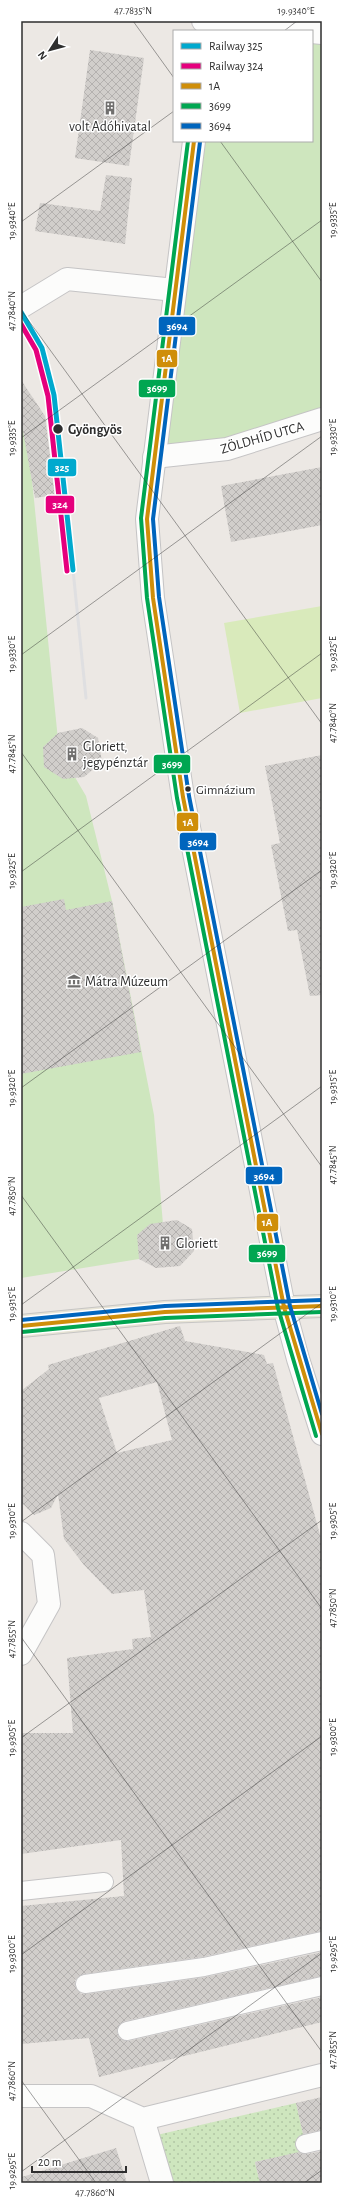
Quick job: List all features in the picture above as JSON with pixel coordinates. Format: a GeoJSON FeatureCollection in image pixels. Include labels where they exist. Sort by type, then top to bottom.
{"type":"FeatureCollection","features":[{"type":"Feature","properties":{"kind":"main road"},"geometry":{"type":"LineString","coordinates":[[21,1326],[165,1312],[322,1306]]}},
{"type":"Feature","properties":{"kind":"street"},"geometry":{"type":"LineString","coordinates":[[207,24],[289,30]]}},
{"type":"Feature","properties":{"kind":"street"},"geometry":{"type":"LineString","coordinates":[[194,142],[154,457],[148,519],[153,598],[183,797],[284,1307],[298,1360],[322,1434]]}},
{"type":"Feature","properties":{"kind":"street"},"geometry":{"type":"LineString","coordinates":[[21,307],[67,279],[175,290]]}},
{"type":"Feature","properties":{"kind":"street","name":"ZÖLDHÍD UTCA"},"geometry":{"type":"LineString","coordinates":[[154,457],[226,449],[322,419]]}},
{"type":"Feature","properties":{"kind":"street"},"geometry":{"type":"LineString","coordinates":[[21,1533],[43,1555],[49,1604],[21,1654]]}},
{"type":"Feature","properties":{"kind":"street"},"geometry":{"type":"LineString","coordinates":[[21,2096],[92,2096],[143,2119],[322,2075]]}},
{"type":"Feature","properties":{"kind":"street"},"geometry":{"type":"LineString","coordinates":[[143,2119],[162,2183]]}},
{"type":"Feature","properties":{"kind":"lane"},"geometry":{"type":"LineString","coordinates":[[21,1891],[104,1882]]}},
{"type":"Feature","properties":{"kind":"lane"},"geometry":{"type":"LineString","coordinates":[[85,1984],[204,1967],[322,1940]]}},
{"type":"Feature","properties":{"kind":"lane"},"geometry":{"type":"LineString","coordinates":[[127,2031],[322,1986]]}},
{"type":"Feature","properties":{"kind":"green space"},"geometry":{"type":"Polygon","coordinates":[[[313,32],[322,33],[322,419],[154,457],[194,142],[313,142],[313,32]]]}},
{"type":"Feature","properties":{"kind":"green space"},"geometry":{"type":"Polygon","coordinates":[[[21,415],[32,480],[59,750],[86,796],[112,901],[154,1115],[165,1249],[139,1259],[21,1278],[21,415]]]}},
{"type":"Feature","properties":{"kind":"green space"},"geometry":{"type":"Polygon","coordinates":[[[322,606],[322,698],[240,713],[224,623],[322,606]]]}},
{"type":"Feature","properties":{"kind":"green space"},"geometry":{"type":"Polygon","coordinates":[[[296,2103],[307,2151],[255,2162],[260,2183],[162,2183],[148,2137],[296,2103]]]}},
{"type":"Feature","properties":{"kind":"building","name":"volt Adóhivatal"},"geometry":{"type":"Polygon","coordinates":[[[90,50],[144,58],[129,166],[75,158],[90,50]]]}},
{"type":"Feature","properties":{"kind":"building"},"geometry":{"type":"Polygon","coordinates":[[[106,175],[132,178],[125,244],[35,231],[40,203],[100,211],[106,175]]]}},
{"type":"Feature","properties":{"kind":"building"},"geometry":{"type":"Polygon","coordinates":[[[21,380],[45,416],[55,495],[35,498],[21,420],[21,380]]]}},
{"type":"Feature","properties":{"kind":"building"},"geometry":{"type":"Polygon","coordinates":[[[322,467],[322,525],[231,542],[221,486],[322,467]]]}},
{"type":"Feature","properties":{"kind":"building","name":"Gloriett, jegypénztár"},"geometry":{"type":"Polygon","coordinates":[[[82,728],[98,738],[102,762],[84,777],[63,779],[44,767],[43,747],[58,733],[82,728]]]}},
{"type":"Feature","properties":{"kind":"building"},"geometry":{"type":"Polygon","coordinates":[[[322,755],[322,995],[310,996],[297,930],[288,931],[271,845],[280,843],[265,766],[322,755]]]}},
{"type":"Feature","properties":{"kind":"building","name":"Mátra Múzeum"},"geometry":{"type":"Polygon","coordinates":[[[64,899],[66,910],[112,901],[141,1052],[21,1074],[21,907],[64,899]]]}},
{"type":"Feature","properties":{"kind":"building","name":"Gloriett"},"geometry":{"type":"Polygon","coordinates":[[[177,1220],[192,1229],[194,1251],[180,1266],[156,1268],[139,1259],[137,1235],[150,1224],[177,1220]]]}},
{"type":"Feature","properties":{"kind":"building"},"geometry":{"type":"Polygon","coordinates":[[[180,1326],[185,1341],[264,1355],[267,1364],[273,1363],[322,1542],[322,1931],[202,1957],[84,1974],[75,1980],[75,1986],[81,1994],[86,1994],[206,1977],[322,1952],[322,1976],[125,2021],[120,2024],[117,2033],[120,2038],[129,2041],[322,1997],[322,2022],[99,2077],[89,2038],[21,2044],[21,1906],[124,1896],[121,1840],[21,1854],[21,1733],[73,1733],[67,1658],[133,1649],[132,1639],[151,1637],[144,1590],[112,1594],[84,1565],[64,1539],[58,1494],[51,1508],[34,1515],[21,1502],[21,1391],[49,1369],[48,1365],[180,1326]],[[157,1382],[99,1398],[117,1453],[172,1440],[157,1382]]]}},
{"type":"Feature","properties":{"kind":"building"},"geometry":{"type":"Polygon","coordinates":[[[322,2097],[322,2130],[303,2134],[296,2103],[322,2097]]]}},
{"type":"Feature","properties":{"kind":"building"},"geometry":{"type":"Polygon","coordinates":[[[116,2148],[127,2183],[23,2183],[22,2177],[116,2148]]]}},
{"type":"Feature","properties":{"kind":"building"},"geometry":{"type":"Polygon","coordinates":[[[322,2151],[322,2183],[260,2183],[255,2162],[299,2152],[307,2154],[322,2151]]]}},
{"type":"Feature","properties":{"kind":"railway"},"geometry":{"type":"LineString","coordinates":[[73,570],[86,698]]}},
{"type":"Feature","properties":{"kind":"rail line","name":"325"},"geometry":{"type":"LineString","coordinates":[[21,312],[42,348],[54,395],[73,570]]}},
{"type":"Feature","properties":{"kind":"rail line","name":"324"},"geometry":{"type":"LineString","coordinates":[[21,324],[36,350],[48,396],[67,571]]}},
{"type":"Feature","properties":{"kind":"transit line","name":"3699"},"geometry":{"type":"LineString","coordinates":[[188,142],[141,518],[147,598],[177,798],[278,1308],[316,1436]]}},
{"type":"Feature","properties":{"kind":"transit line","name":"1A"},"geometry":{"type":"LineString","coordinates":[[194,142],[147,519],[153,598],[183,797],[284,1307],[322,1434]]}},
{"type":"Feature","properties":{"kind":"transit line","name":"3694"},"geometry":{"type":"LineString","coordinates":[[200,142],[153,519],[159,597],[189,796],[290,1306],[322,1414]]}},
{"type":"Feature","properties":{"kind":"transit line","name":"3694"},"geometry":{"type":"LineString","coordinates":[[21,1320],[165,1306],[322,1300]]}},
{"type":"Feature","properties":{"kind":"transit line","name":"1A"},"geometry":{"type":"LineString","coordinates":[[21,1326],[165,1312],[322,1306]]}},
{"type":"Feature","properties":{"kind":"transit line","name":"3699"},"geometry":{"type":"LineString","coordinates":[[22,1332],[165,1318],[322,1312]]}},
{"type":"Feature","properties":{"kind":"place","name":"volt Adóhivatal"},"geometry":{"type":"Point","coordinates":[110,108]}},
{"type":"Feature","properties":{"kind":"place","name":"Gyöngyös"},"geometry":{"type":"Point","coordinates":[58,429]}},
{"type":"Feature","properties":{"kind":"place","name":"Gloriett, jegypénztár"},"geometry":{"type":"Point","coordinates":[72,754]}},
{"type":"Feature","properties":{"kind":"place","name":"Gimnázium"},"geometry":{"type":"Point","coordinates":[188,789]}},
{"type":"Feature","properties":{"kind":"place","name":"Mátra Múzeum"},"geometry":{"type":"Point","coordinates":[74,981]}},
{"type":"Feature","properties":{"kind":"place","name":"Gloriett"},"geometry":{"type":"Point","coordinates":[165,1243]}}]}
